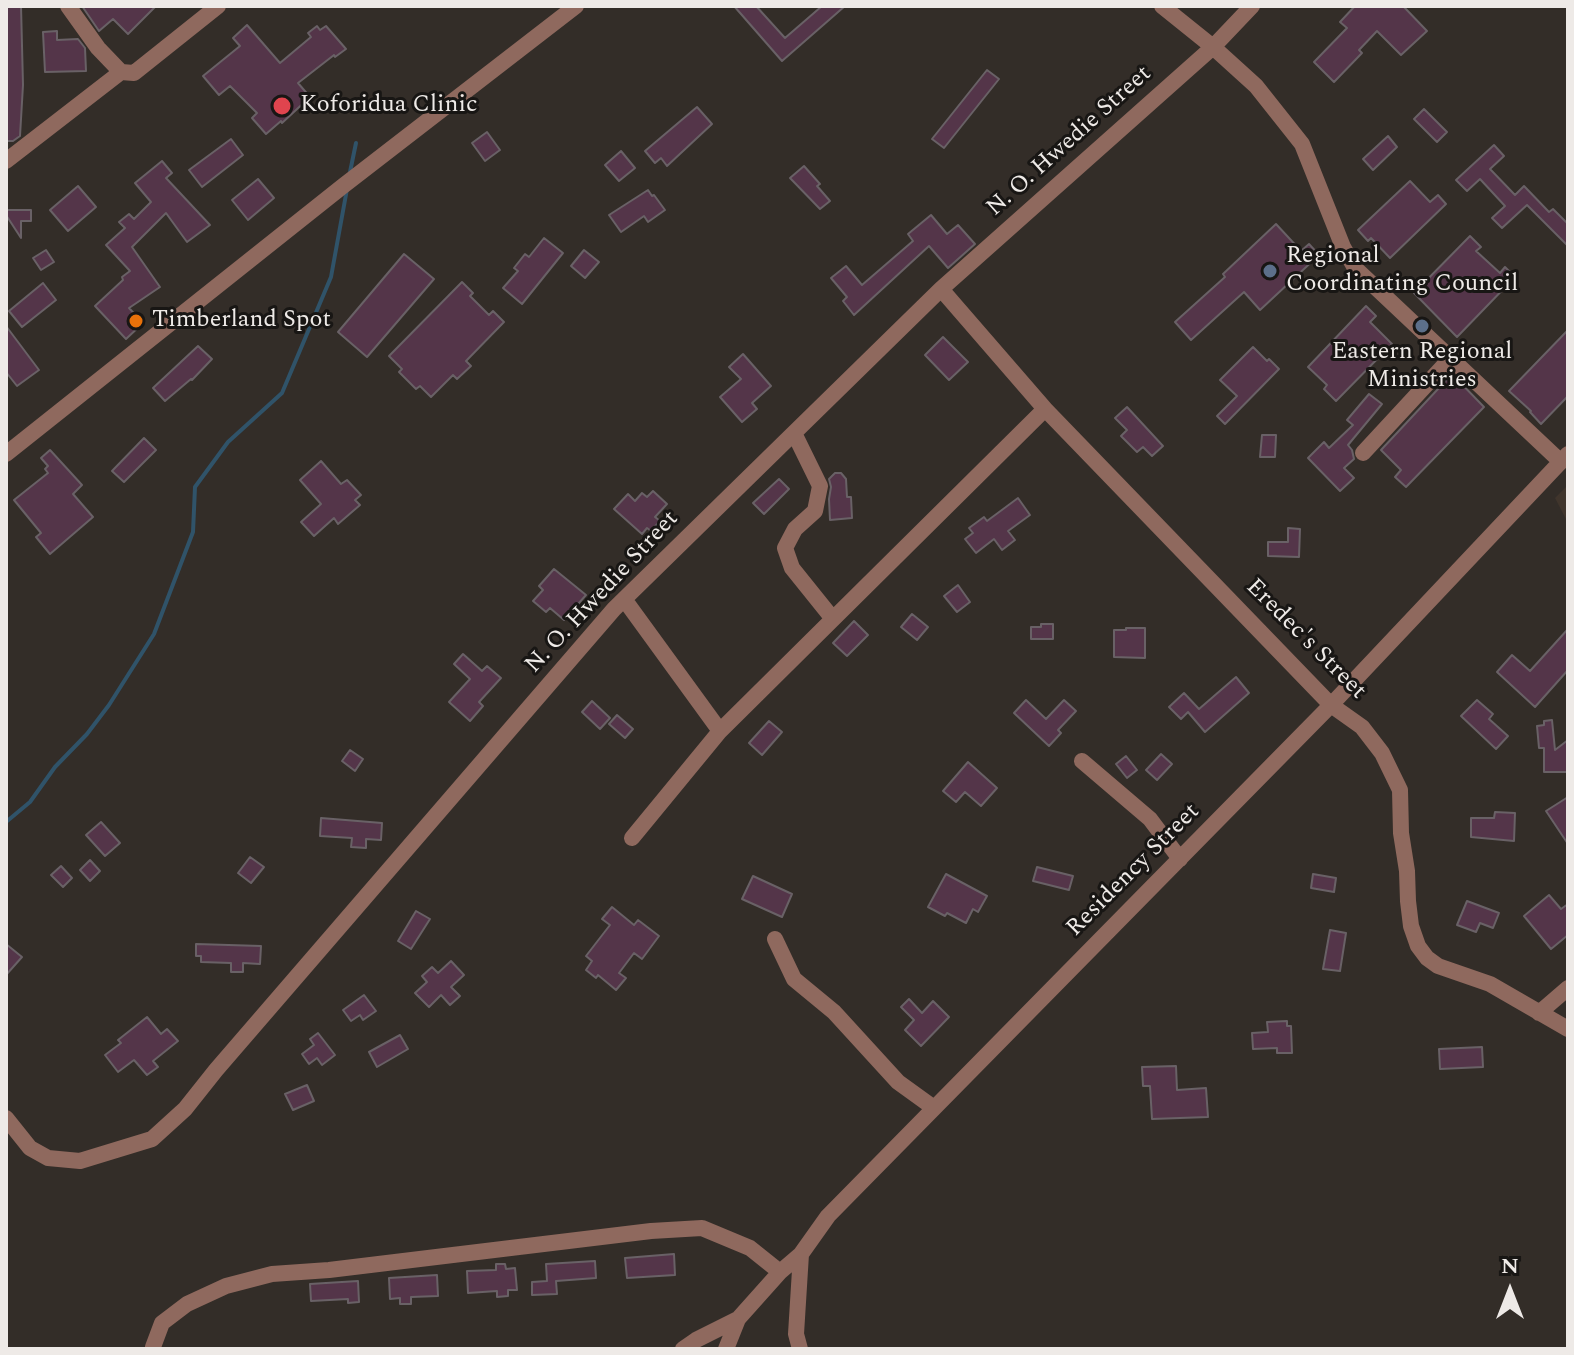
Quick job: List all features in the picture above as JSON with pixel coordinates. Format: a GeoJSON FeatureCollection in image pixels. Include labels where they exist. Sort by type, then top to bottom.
{"type":"FeatureCollection","features":[{"type":"Feature","properties":{"kind":"street"},"geometry":{"type":"LineString","coordinates":[[68,6],[98,48],[121,72],[134,73],[218,6]]}},
{"type":"Feature","properties":{"kind":"street"},"geometry":{"type":"LineString","coordinates":[[6,454],[343,186],[576,6]]}},
{"type":"Feature","properties":{"kind":"street"},"geometry":{"type":"LineString","coordinates":[[1162,6],[1256,86],[1302,144],[1343,247],[1355,268],[1450,359],[1564,458]]}},
{"type":"Feature","properties":{"kind":"street","name":"N. O. Hwedie Street"},"geometry":{"type":"LineString","coordinates":[[6,1118],[30,1148],[48,1158],[80,1161],[152,1139],[185,1109],[624,599],[941,289],[1213,47],[1252,6]]}},
{"type":"Feature","properties":{"kind":"street"},"geometry":{"type":"LineString","coordinates":[[6,161],[121,72]]}},
{"type":"Feature","properties":{"kind":"street","name":"Eredec's Street"},"geometry":{"type":"LineString","coordinates":[[941,289],[1045,409],[1331,705],[1362,727],[1382,753],[1400,790],[1401,833],[1411,926],[1418,946],[1427,958],[1438,966],[1490,984],[1568,1029]]}},
{"type":"Feature","properties":{"kind":"street"},"geometry":{"type":"LineString","coordinates":[[1363,453],[1450,359]]}},
{"type":"Feature","properties":{"kind":"street"},"geometry":{"type":"LineString","coordinates":[[632,838],[720,731],[1045,409]]}},
{"type":"Feature","properties":{"kind":"street"},"geometry":{"type":"LineString","coordinates":[[794,433],[820,486],[815,511],[795,529],[785,548],[792,568],[833,619]]}},
{"type":"Feature","properties":{"kind":"street","name":"Residency Street"},"geometry":{"type":"LineString","coordinates":[[738,1319],[780,1272],[801,1254],[828,1216],[1331,705],[1564,458]]}},
{"type":"Feature","properties":{"kind":"street"},"geometry":{"type":"LineString","coordinates":[[624,599],[720,731]]}},
{"type":"Feature","properties":{"kind":"street"},"geometry":{"type":"LineString","coordinates":[[1082,761],[1150,819],[1180,859]]}},
{"type":"Feature","properties":{"kind":"street"},"geometry":{"type":"LineString","coordinates":[[775,939],[794,979],[834,1012],[898,1082],[934,1108]]}},
{"type":"Feature","properties":{"kind":"street"},"geometry":{"type":"LineString","coordinates":[[1539,1013],[1568,988]]}},
{"type":"Feature","properties":{"kind":"street"},"geometry":{"type":"LineString","coordinates":[[153,1347],[162,1323],[187,1304],[226,1286],[272,1274],[329,1270],[651,1231],[702,1228],[750,1248],[780,1272]]}},
{"type":"Feature","properties":{"kind":"street"},"geometry":{"type":"LineString","coordinates":[[800,1349],[796,1334],[801,1254]]}},
{"type":"Feature","properties":{"kind":"street"},"geometry":{"type":"LineString","coordinates":[[683,1349],[738,1319]]}},
{"type":"Feature","properties":{"kind":"street"},"geometry":{"type":"LineString","coordinates":[[726,1349],[738,1319]]}},
{"type":"Feature","properties":{"kind":"shaded area"},"geometry":{"type":"Polygon","coordinates":[[[1568,485],[1568,523],[1555,498],[1568,485]]]}},
{"type":"Feature","properties":{"kind":"building"},"geometry":{"type":"Polygon","coordinates":[[[21,6],[23,85],[20,136],[6,141],[6,7],[21,6]]]}},
{"type":"Feature","properties":{"kind":"building"},"geometry":{"type":"Polygon","coordinates":[[[82,6],[156,6],[128,34],[113,19],[99,31],[82,6]]]}},
{"type":"Feature","properties":{"kind":"building"},"geometry":{"type":"Polygon","coordinates":[[[734,6],[756,6],[785,38],[822,6],[845,6],[782,61],[734,6]]]}},
{"type":"Feature","properties":{"kind":"building"},"geometry":{"type":"Polygon","coordinates":[[[1355,6],[1403,6],[1427,31],[1401,55],[1377,31],[1359,50],[1362,53],[1334,82],[1314,62],[1347,28],[1340,22],[1355,6]]]}},
{"type":"Feature","properties":{"kind":"building"},"geometry":{"type":"Polygon","coordinates":[[[247,25],[280,63],[311,37],[308,33],[317,26],[320,30],[326,26],[346,49],[298,83],[310,97],[266,134],[252,118],[257,113],[230,86],[219,95],[203,76],[240,46],[233,38],[247,25]]]}},
{"type":"Feature","properties":{"kind":"building"},"geometry":{"type":"Polygon","coordinates":[[[57,31],[57,40],[78,39],[85,48],[86,71],[45,72],[43,32],[57,31]]]}},
{"type":"Feature","properties":{"kind":"building"},"geometry":{"type":"Polygon","coordinates":[[[987,70],[999,79],[944,148],[932,139],[987,70]]]}},
{"type":"Feature","properties":{"kind":"building"},"geometry":{"type":"Polygon","coordinates":[[[697,107],[712,124],[667,166],[661,158],[655,163],[645,151],[697,107]]]}},
{"type":"Feature","properties":{"kind":"building"},"geometry":{"type":"Polygon","coordinates":[[[1424,109],[1447,132],[1437,142],[1414,119],[1424,109]]]}},
{"type":"Feature","properties":{"kind":"building"},"geometry":{"type":"Polygon","coordinates":[[[487,132],[500,150],[485,161],[472,143],[487,132]]]}},
{"type":"Feature","properties":{"kind":"building"},"geometry":{"type":"Polygon","coordinates":[[[1388,136],[1397,147],[1373,170],[1363,159],[1388,136]]]}},
{"type":"Feature","properties":{"kind":"building"},"geometry":{"type":"Polygon","coordinates":[[[231,139],[243,155],[202,187],[189,170],[231,139]]]}},
{"type":"Feature","properties":{"kind":"building"},"geometry":{"type":"Polygon","coordinates":[[[1494,145],[1504,156],[1490,169],[1515,195],[1524,186],[1549,212],[1553,209],[1568,224],[1568,246],[1527,205],[1502,228],[1492,218],[1505,206],[1480,179],[1467,191],[1456,180],[1494,145]]]}},
{"type":"Feature","properties":{"kind":"building"},"geometry":{"type":"Polygon","coordinates":[[[621,151],[635,168],[619,181],[605,165],[621,151]]]}},
{"type":"Feature","properties":{"kind":"building"},"geometry":{"type":"Polygon","coordinates":[[[162,161],[172,173],[166,178],[210,225],[187,242],[166,213],[132,247],[160,287],[129,308],[143,323],[126,339],[95,306],[130,271],[106,245],[125,228],[119,222],[129,214],[134,219],[151,202],[135,183],[162,161]]]}},
{"type":"Feature","properties":{"kind":"building"},"geometry":{"type":"Polygon","coordinates":[[[804,166],[830,201],[820,209],[790,178],[804,166]]]}},
{"type":"Feature","properties":{"kind":"building"},"geometry":{"type":"Polygon","coordinates":[[[258,179],[274,198],[248,220],[232,200],[258,179]]]}},
{"type":"Feature","properties":{"kind":"building"},"geometry":{"type":"Polygon","coordinates":[[[1410,181],[1430,202],[1438,195],[1446,204],[1390,258],[1371,238],[1368,241],[1358,230],[1410,181]]]}},
{"type":"Feature","properties":{"kind":"building"},"geometry":{"type":"Polygon","coordinates":[[[78,186],[96,207],[68,231],[50,210],[78,186]]]}},
{"type":"Feature","properties":{"kind":"building"},"geometry":{"type":"Polygon","coordinates":[[[648,190],[665,210],[648,222],[644,216],[621,232],[609,215],[648,190]]]}},
{"type":"Feature","properties":{"kind":"building"},"geometry":{"type":"Polygon","coordinates":[[[6,210],[31,210],[31,221],[21,221],[21,238],[6,215],[6,210]]]}},
{"type":"Feature","properties":{"kind":"building"},"geometry":{"type":"Polygon","coordinates":[[[931,215],[947,234],[958,225],[975,244],[948,268],[929,246],[854,315],[843,301],[847,297],[831,278],[846,266],[862,285],[913,241],[908,234],[931,215]]]}},
{"type":"Feature","properties":{"kind":"building"},"geometry":{"type":"Polygon","coordinates":[[[1276,224],[1301,251],[1309,244],[1319,255],[1260,310],[1244,292],[1191,340],[1175,322],[1225,277],[1223,274],[1276,224]]]}},
{"type":"Feature","properties":{"kind":"building"},"geometry":{"type":"Polygon","coordinates":[[[1470,236],[1481,247],[1476,251],[1500,273],[1505,267],[1515,277],[1457,337],[1414,293],[1470,236]]]}},
{"type":"Feature","properties":{"kind":"building"},"geometry":{"type":"Polygon","coordinates":[[[544,238],[563,253],[522,304],[503,288],[518,271],[514,268],[525,254],[529,257],[544,238]]]}},
{"type":"Feature","properties":{"kind":"building"},"geometry":{"type":"Polygon","coordinates":[[[46,250],[54,262],[41,270],[33,258],[46,250]]]}},
{"type":"Feature","properties":{"kind":"building"},"geometry":{"type":"Polygon","coordinates":[[[584,250],[599,262],[585,278],[571,266],[584,250]]]}},
{"type":"Feature","properties":{"kind":"building"},"geometry":{"type":"Polygon","coordinates":[[[404,254],[434,279],[367,357],[338,332],[404,254]]]}},
{"type":"Feature","properties":{"kind":"building"},"geometry":{"type":"Polygon","coordinates":[[[462,282],[473,293],[470,296],[489,315],[493,311],[504,322],[466,361],[471,366],[457,379],[453,375],[431,397],[420,386],[416,389],[389,356],[462,282]]]}},
{"type":"Feature","properties":{"kind":"building"},"geometry":{"type":"Polygon","coordinates":[[[43,283],[56,300],[22,327],[9,311],[43,283]]]}},
{"type":"Feature","properties":{"kind":"building"},"geometry":{"type":"Polygon","coordinates":[[[1366,306],[1376,316],[1370,322],[1392,344],[1336,401],[1324,389],[1327,385],[1308,367],[1366,306]]]}},
{"type":"Feature","properties":{"kind":"building"},"geometry":{"type":"Polygon","coordinates":[[[6,326],[39,370],[17,386],[6,372],[6,326]]]}},
{"type":"Feature","properties":{"kind":"building"},"geometry":{"type":"Polygon","coordinates":[[[1568,330],[1568,396],[1541,424],[1509,391],[1568,330]]]}},
{"type":"Feature","properties":{"kind":"building"},"geometry":{"type":"Polygon","coordinates":[[[943,337],[968,362],[949,380],[925,355],[943,337]]]}},
{"type":"Feature","properties":{"kind":"building"},"geometry":{"type":"Polygon","coordinates":[[[198,346],[212,359],[165,401],[153,388],[198,346]]]}},
{"type":"Feature","properties":{"kind":"building"},"geometry":{"type":"Polygon","coordinates":[[[1253,347],[1279,369],[1225,424],[1217,416],[1237,396],[1220,380],[1253,347]]]}},
{"type":"Feature","properties":{"kind":"building"},"geometry":{"type":"Polygon","coordinates":[[[743,354],[771,386],[752,403],[757,409],[742,422],[720,397],[741,379],[729,367],[743,354]]]}},
{"type":"Feature","properties":{"kind":"building"},"geometry":{"type":"Polygon","coordinates":[[[1452,374],[1484,407],[1406,487],[1395,477],[1401,470],[1381,450],[1452,374]]]}},
{"type":"Feature","properties":{"kind":"building"},"geometry":{"type":"Polygon","coordinates":[[[1369,394],[1382,404],[1348,445],[1354,459],[1344,468],[1354,478],[1340,491],[1308,458],[1324,442],[1329,448],[1353,425],[1347,420],[1369,394]]]}},
{"type":"Feature","properties":{"kind":"building"},"geometry":{"type":"Polygon","coordinates":[[[1127,407],[1163,446],[1152,456],[1143,447],[1137,452],[1121,436],[1127,430],[1115,418],[1127,407]]]}},
{"type":"Feature","properties":{"kind":"building"},"geometry":{"type":"Polygon","coordinates":[[[1262,435],[1276,435],[1275,457],[1260,457],[1262,435]]]}},
{"type":"Feature","properties":{"kind":"building"},"geometry":{"type":"Polygon","coordinates":[[[144,438],[156,450],[124,482],[112,471],[144,438]]]}},
{"type":"Feature","properties":{"kind":"building"},"geometry":{"type":"Polygon","coordinates":[[[50,450],[82,485],[73,494],[93,517],[50,554],[36,537],[41,533],[14,500],[48,473],[45,469],[48,466],[41,458],[50,450]]]}},
{"type":"Feature","properties":{"kind":"building"},"geometry":{"type":"Polygon","coordinates":[[[321,461],[341,484],[347,480],[361,495],[355,500],[360,505],[338,524],[334,518],[314,536],[301,522],[321,504],[300,480],[321,461]]]}},
{"type":"Feature","properties":{"kind":"building"},"geometry":{"type":"Polygon","coordinates":[[[835,473],[841,473],[846,479],[852,518],[830,520],[829,479],[835,473]]]}},
{"type":"Feature","properties":{"kind":"building"},"geometry":{"type":"Polygon","coordinates":[[[779,479],[789,489],[764,514],[753,503],[779,479]]]}},
{"type":"Feature","properties":{"kind":"building"},"geometry":{"type":"Polygon","coordinates":[[[653,491],[667,504],[655,517],[660,521],[651,531],[647,528],[642,534],[614,509],[628,494],[635,501],[642,493],[647,497],[653,491]]]}},
{"type":"Feature","properties":{"kind":"building"},"geometry":{"type":"Polygon","coordinates":[[[1018,498],[1030,515],[1008,531],[1015,540],[1002,550],[994,539],[976,553],[965,539],[973,533],[969,528],[984,517],[987,521],[1018,498]]]}},
{"type":"Feature","properties":{"kind":"building"},"geometry":{"type":"Polygon","coordinates":[[[1288,528],[1300,529],[1299,557],[1268,556],[1268,542],[1288,542],[1288,528]]]}},
{"type":"Feature","properties":{"kind":"building"},"geometry":{"type":"Polygon","coordinates":[[[554,569],[586,595],[564,620],[550,608],[546,612],[533,601],[543,590],[539,586],[554,569]]]}},
{"type":"Feature","properties":{"kind":"building"},"geometry":{"type":"Polygon","coordinates":[[[958,585],[970,602],[957,612],[944,596],[958,585]]]}},
{"type":"Feature","properties":{"kind":"building"},"geometry":{"type":"Polygon","coordinates":[[[912,614],[928,627],[917,640],[901,627],[912,614]]]}},
{"type":"Feature","properties":{"kind":"building"},"geometry":{"type":"Polygon","coordinates":[[[854,621],[868,635],[847,656],[833,643],[854,621]]]}},
{"type":"Feature","properties":{"kind":"building"},"geometry":{"type":"Polygon","coordinates":[[[1041,624],[1053,624],[1053,639],[1031,639],[1031,627],[1041,627],[1041,624]]]}},
{"type":"Feature","properties":{"kind":"building"},"geometry":{"type":"Polygon","coordinates":[[[1145,628],[1145,658],[1114,657],[1114,630],[1145,628]]]}},
{"type":"Feature","properties":{"kind":"building"},"geometry":{"type":"Polygon","coordinates":[[[1568,629],[1568,670],[1535,707],[1497,672],[1512,655],[1530,671],[1568,629]]]}},
{"type":"Feature","properties":{"kind":"building"},"geometry":{"type":"Polygon","coordinates":[[[463,654],[482,671],[487,666],[501,678],[479,702],[483,706],[470,721],[449,702],[470,679],[454,664],[463,654]]]}},
{"type":"Feature","properties":{"kind":"building"},"geometry":{"type":"Polygon","coordinates":[[[1236,677],[1249,693],[1205,732],[1188,712],[1181,719],[1169,707],[1184,693],[1199,709],[1236,677]]]}},
{"type":"Feature","properties":{"kind":"building"},"geometry":{"type":"Polygon","coordinates":[[[1026,700],[1046,719],[1064,700],[1076,711],[1058,730],[1061,733],[1049,746],[1014,713],[1026,700]]]}},
{"type":"Feature","properties":{"kind":"building"},"geometry":{"type":"Polygon","coordinates":[[[1477,700],[1493,714],[1489,719],[1508,736],[1496,749],[1461,716],[1477,700]]]}},
{"type":"Feature","properties":{"kind":"building"},"geometry":{"type":"Polygon","coordinates":[[[592,701],[610,718],[600,729],[582,712],[592,701]]]}},
{"type":"Feature","properties":{"kind":"building"},"geometry":{"type":"Polygon","coordinates":[[[617,715],[633,729],[625,738],[609,724],[617,715]]]}},
{"type":"Feature","properties":{"kind":"building"},"geometry":{"type":"Polygon","coordinates":[[[1552,720],[1555,750],[1568,740],[1568,772],[1544,772],[1544,748],[1539,748],[1537,726],[1552,720]]]}},
{"type":"Feature","properties":{"kind":"building"},"geometry":{"type":"Polygon","coordinates":[[[769,721],[782,732],[762,755],[749,743],[769,721]]]}},
{"type":"Feature","properties":{"kind":"building"},"geometry":{"type":"Polygon","coordinates":[[[350,750],[363,759],[355,771],[342,761],[350,750]]]}},
{"type":"Feature","properties":{"kind":"building"},"geometry":{"type":"Polygon","coordinates":[[[1161,754],[1172,764],[1157,780],[1146,770],[1161,754]]]}},
{"type":"Feature","properties":{"kind":"building"},"geometry":{"type":"Polygon","coordinates":[[[1126,756],[1137,770],[1127,778],[1116,764],[1126,756]]]}},
{"type":"Feature","properties":{"kind":"building"},"geometry":{"type":"Polygon","coordinates":[[[968,762],[997,788],[981,806],[965,792],[956,802],[943,791],[968,762]]]}},
{"type":"Feature","properties":{"kind":"building"},"geometry":{"type":"Polygon","coordinates":[[[1568,797],[1568,844],[1546,811],[1568,797]]]}},
{"type":"Feature","properties":{"kind":"building"},"geometry":{"type":"Polygon","coordinates":[[[1495,812],[1515,813],[1514,841],[1471,837],[1471,818],[1494,818],[1495,812]]]}},
{"type":"Feature","properties":{"kind":"building"},"geometry":{"type":"Polygon","coordinates":[[[321,818],[382,823],[381,840],[366,839],[366,848],[351,847],[352,838],[320,836],[321,818]]]}},
{"type":"Feature","properties":{"kind":"building"},"geometry":{"type":"Polygon","coordinates":[[[101,822],[120,843],[105,856],[86,835],[101,822]]]}},
{"type":"Feature","properties":{"kind":"building"},"geometry":{"type":"Polygon","coordinates":[[[250,857],[264,867],[251,883],[238,873],[250,857]]]}},
{"type":"Feature","properties":{"kind":"building"},"geometry":{"type":"Polygon","coordinates":[[[90,860],[100,871],[90,881],[80,870],[90,860]]]}},
{"type":"Feature","properties":{"kind":"building"},"geometry":{"type":"Polygon","coordinates":[[[61,866],[72,878],[63,887],[51,875],[61,866]]]}},
{"type":"Feature","properties":{"kind":"building"},"geometry":{"type":"Polygon","coordinates":[[[1037,867],[1073,876],[1069,890],[1033,881],[1037,867]]]}},
{"type":"Feature","properties":{"kind":"building"},"geometry":{"type":"Polygon","coordinates":[[[946,874],[987,896],[978,912],[973,909],[966,923],[928,907],[946,874]]]}},
{"type":"Feature","properties":{"kind":"building"},"geometry":{"type":"Polygon","coordinates":[[[1313,874],[1336,878],[1334,892],[1311,888],[1313,874]]]}},
{"type":"Feature","properties":{"kind":"building"},"geometry":{"type":"Polygon","coordinates":[[[753,876],[792,894],[782,917],[742,899],[753,876]]]}},
{"type":"Feature","properties":{"kind":"building"},"geometry":{"type":"Polygon","coordinates":[[[1549,895],[1561,909],[1568,904],[1568,935],[1551,949],[1524,916],[1549,895]]]}},
{"type":"Feature","properties":{"kind":"building"},"geometry":{"type":"Polygon","coordinates":[[[1467,901],[1499,913],[1493,928],[1480,923],[1476,932],[1457,925],[1467,901]]]}},
{"type":"Feature","properties":{"kind":"building"},"geometry":{"type":"Polygon","coordinates":[[[612,907],[634,925],[638,920],[659,936],[642,959],[634,953],[619,973],[626,978],[616,990],[598,975],[596,978],[586,970],[592,961],[586,956],[610,925],[602,919],[612,907]]]}},
{"type":"Feature","properties":{"kind":"building"},"geometry":{"type":"Polygon","coordinates":[[[416,911],[430,919],[411,949],[398,941],[416,911]]]}},
{"type":"Feature","properties":{"kind":"building"},"geometry":{"type":"Polygon","coordinates":[[[1330,930],[1346,933],[1340,971],[1323,969],[1330,930]]]}},
{"type":"Feature","properties":{"kind":"building"},"geometry":{"type":"Polygon","coordinates":[[[6,944],[22,957],[6,975],[6,944]]]}},
{"type":"Feature","properties":{"kind":"building"},"geometry":{"type":"Polygon","coordinates":[[[196,944],[261,946],[260,964],[243,963],[243,972],[231,972],[231,963],[201,962],[201,956],[196,956],[196,944]]]}},
{"type":"Feature","properties":{"kind":"building"},"geometry":{"type":"Polygon","coordinates":[[[451,961],[464,975],[451,987],[460,996],[450,1005],[441,995],[429,1007],[415,993],[427,982],[422,976],[432,967],[438,973],[451,961]]]}},
{"type":"Feature","properties":{"kind":"building"},"geometry":{"type":"Polygon","coordinates":[[[364,995],[376,1011],[363,1020],[360,1015],[351,1021],[343,1010],[364,995]]]}},
{"type":"Feature","properties":{"kind":"building"},"geometry":{"type":"Polygon","coordinates":[[[909,999],[922,1013],[933,1001],[949,1017],[921,1046],[905,1030],[914,1020],[901,1007],[909,999]]]}},
{"type":"Feature","properties":{"kind":"building"},"geometry":{"type":"Polygon","coordinates":[[[147,1017],[161,1034],[167,1029],[178,1041],[153,1061],[158,1067],[147,1075],[134,1060],[118,1072],[105,1055],[121,1043],[118,1040],[147,1017]]]}},
{"type":"Feature","properties":{"kind":"building"},"geometry":{"type":"Polygon","coordinates":[[[1287,1021],[1287,1026],[1291,1026],[1292,1053],[1277,1053],[1277,1048],[1253,1049],[1252,1033],[1268,1032],[1267,1022],[1287,1021]]]}},
{"type":"Feature","properties":{"kind":"building"},"geometry":{"type":"Polygon","coordinates":[[[318,1033],[335,1055],[322,1065],[317,1058],[309,1064],[302,1054],[314,1045],[310,1039],[318,1033]]]}},
{"type":"Feature","properties":{"kind":"building"},"geometry":{"type":"Polygon","coordinates":[[[400,1035],[408,1049],[377,1067],[369,1052],[400,1035]]]}},
{"type":"Feature","properties":{"kind":"building"},"geometry":{"type":"Polygon","coordinates":[[[1482,1047],[1483,1067],[1440,1069],[1439,1049],[1482,1047]]]}},
{"type":"Feature","properties":{"kind":"building"},"geometry":{"type":"Polygon","coordinates":[[[1176,1066],[1177,1090],[1206,1088],[1208,1117],[1152,1119],[1150,1086],[1143,1086],[1142,1067],[1176,1066]]]}},
{"type":"Feature","properties":{"kind":"building"},"geometry":{"type":"Polygon","coordinates":[[[307,1085],[314,1101],[293,1110],[285,1094],[307,1085]]]}},
{"type":"Feature","properties":{"kind":"building"},"geometry":{"type":"Polygon","coordinates":[[[674,1254],[675,1275],[627,1278],[625,1258],[674,1254]]]}},
{"type":"Feature","properties":{"kind":"building"},"geometry":{"type":"Polygon","coordinates":[[[595,1261],[596,1278],[556,1281],[557,1294],[532,1295],[532,1282],[547,1281],[546,1264],[595,1261]]]}},
{"type":"Feature","properties":{"kind":"building"},"geometry":{"type":"Polygon","coordinates":[[[496,1264],[505,1264],[506,1269],[515,1268],[517,1290],[508,1290],[508,1296],[497,1297],[497,1291],[468,1293],[467,1271],[496,1270],[496,1264]]]}},
{"type":"Feature","properties":{"kind":"building"},"geometry":{"type":"Polygon","coordinates":[[[437,1275],[438,1296],[411,1297],[411,1304],[400,1304],[400,1298],[390,1299],[389,1278],[437,1275]]]}},
{"type":"Feature","properties":{"kind":"building"},"geometry":{"type":"Polygon","coordinates":[[[358,1281],[359,1302],[348,1303],[348,1299],[311,1301],[310,1284],[358,1281]]]}},
{"type":"Feature","properties":{"kind":"waterway"},"geometry":{"type":"LineString","coordinates":[[350,172],[356,143]]}},
{"type":"Feature","properties":{"kind":"waterway"},"geometry":{"type":"LineString","coordinates":[[6,822],[30,802],[55,767],[87,734],[154,634],[193,532],[195,487],[228,442],[282,393],[331,277],[347,189]]}},
{"type":"Feature","properties":{"kind":"place","name":"Koforidua Clinic"},"geometry":{"type":"Point","coordinates":[282,106]}},
{"type":"Feature","properties":{"kind":"place","name":"Regional Coordinating Council"},"geometry":{"type":"Point","coordinates":[1270,271]}},
{"type":"Feature","properties":{"kind":"place","name":"Timberland Spot"},"geometry":{"type":"Point","coordinates":[136,321]}},
{"type":"Feature","properties":{"kind":"place","name":"Eastern Regional Ministries"},"geometry":{"type":"Point","coordinates":[1422,326]}}]}
